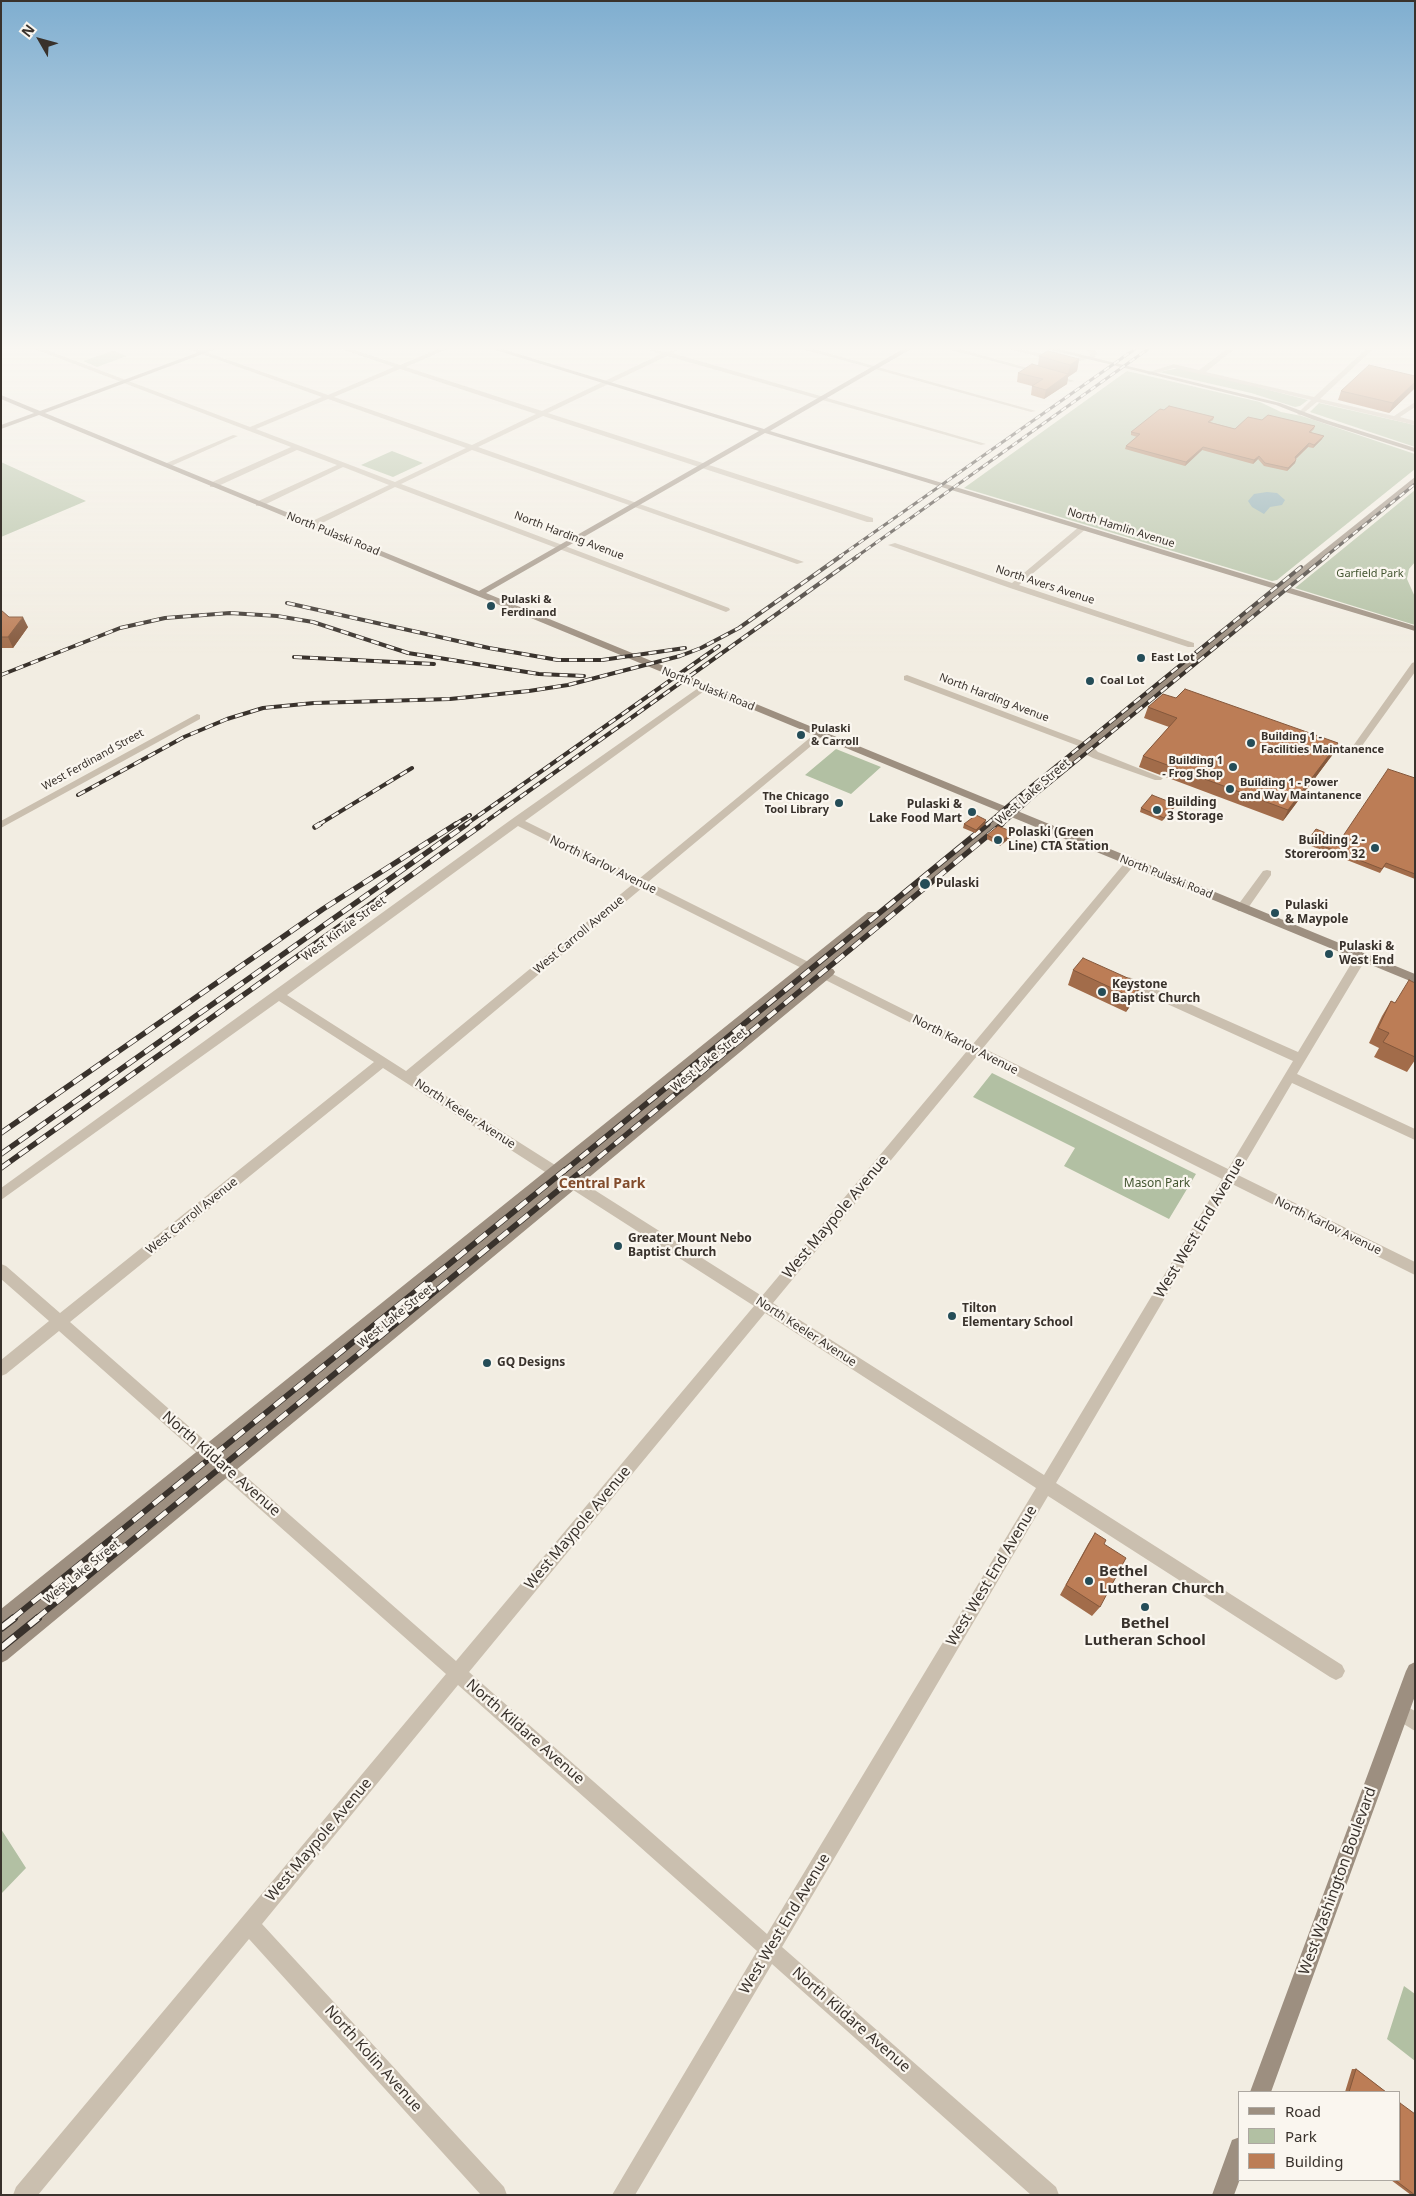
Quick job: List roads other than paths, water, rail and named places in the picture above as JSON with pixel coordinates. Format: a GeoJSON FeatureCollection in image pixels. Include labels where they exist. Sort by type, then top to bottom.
{"type":"FeatureCollection","features":[{"type":"Feature","properties":{"kind":"main road","name":"North Pulaski Road"},"geometry":{"type":"LineString","coordinates":[[133,451],[1415,979]]}},
{"type":"Feature","properties":{"kind":"main road"},"geometry":{"type":"LineString","coordinates":[[479,594],[729,451]]}},
{"type":"Feature","properties":{"kind":"main road","name":"North Hamlin Avenue"},"geometry":{"type":"LineString","coordinates":[[831,451],[1083,528],[1273,589],[1294,592],[1415,629]]}},
{"type":"Feature","properties":{"kind":"main road","name":"West Lake Street"},"geometry":{"type":"LineString","coordinates":[[1,1638],[817,971],[998,833],[1008,812],[1028,785],[1040,784],[1208,647],[1273,589],[1289,581],[1415,479]]}},
{"type":"Feature","properties":{"kind":"main road"},"geometry":{"type":"LineString","coordinates":[[1273,589],[1298,567],[1308,566]]}},
{"type":"Feature","properties":{"kind":"main road"},"geometry":{"type":"LineString","coordinates":[[1289,581],[1294,592]]}},
{"type":"Feature","properties":{"kind":"main road","name":"West Lake Street"},"geometry":{"type":"LineString","coordinates":[[1,1654],[218,1461],[817,971],[966,839],[1008,812]]}},
{"type":"Feature","properties":{"kind":"main road","name":"West Lake Street"},"geometry":{"type":"LineString","coordinates":[[1,1620],[218,1461]]}},
{"type":"Feature","properties":{"kind":"main road","name":"West Washington Boulevard"},"geometry":{"type":"LineString","coordinates":[[1260,2091],[1407,1717],[1415,1670]]}},
{"type":"Feature","properties":{"kind":"main road"},"geometry":{"type":"LineString","coordinates":[[1223,2195],[1238,2154]]}},
{"type":"Feature","properties":{"kind":"street"},"geometry":{"type":"LineString","coordinates":[[166,465],[198,451]]}},
{"type":"Feature","properties":{"kind":"street"},"geometry":{"type":"LineString","coordinates":[[214,485],[288,451]]}},
{"type":"Feature","properties":{"kind":"street","name":"North Harding Avenue"},"geometry":{"type":"LineString","coordinates":[[310,451],[726,610]]}},
{"type":"Feature","properties":{"kind":"street"},"geometry":{"type":"LineString","coordinates":[[311,525],[465,451]]}},
{"type":"Feature","properties":{"kind":"street"},"geometry":{"type":"LineString","coordinates":[[482,451],[800,562]]}},
{"type":"Feature","properties":{"kind":"street"},"geometry":{"type":"LineString","coordinates":[[659,451],[870,520]]}},
{"type":"Feature","properties":{"kind":"street"},"geometry":{"type":"LineString","coordinates":[[260,504],[344,464]]}},
{"type":"Feature","properties":{"kind":"street"},"geometry":{"type":"LineString","coordinates":[[1013,586],[1083,528]]}},
{"type":"Feature","properties":{"kind":"street","name":"North Avers Avenue"},"geometry":{"type":"LineString","coordinates":[[892,545],[1192,645],[1208,647]]}},
{"type":"Feature","properties":{"kind":"street","name":"North Avers Avenue"},"geometry":{"type":"LineString","coordinates":[[1192,645],[1200,653]]}},
{"type":"Feature","properties":{"kind":"street"},"geometry":{"type":"LineString","coordinates":[[1356,748],[1415,665]]}},
{"type":"Feature","properties":{"kind":"street","name":"North Harding Avenue"},"geometry":{"type":"LineString","coordinates":[[907,678],[1072,740],[1096,756],[1158,778]]}},
{"type":"Feature","properties":{"kind":"street","name":"West Kinzie Street"},"geometry":{"type":"LineString","coordinates":[[1,1195],[276,994],[704,687]]}},
{"type":"Feature","properties":{"kind":"street","name":"West Ferdinand Street"},"geometry":{"type":"LineString","coordinates":[[1,825],[197,717]]}},
{"type":"Feature","properties":{"kind":"street","name":"West Carroll Avenue"},"geometry":{"type":"LineString","coordinates":[[407,1077],[820,734]]}},
{"type":"Feature","properties":{"kind":"street","name":"North Karlov Avenue"},"geometry":{"type":"LineString","coordinates":[[516,821],[1415,1269]]}},
{"type":"Feature","properties":{"kind":"street","name":"West Maypole Avenue"},"geometry":{"type":"LineString","coordinates":[[24,2195],[1131,862]]}},
{"type":"Feature","properties":{"kind":"street"},"geometry":{"type":"LineString","coordinates":[[1242,908],[1267,873]]}},
{"type":"Feature","properties":{"kind":"street","name":"West West End Avenue"},"geometry":{"type":"LineString","coordinates":[[623,2195],[1361,957]]}},
{"type":"Feature","properties":{"kind":"street"},"geometry":{"type":"LineString","coordinates":[[1114,975],[1301,1058]]}},
{"type":"Feature","properties":{"kind":"street","name":"North Keeler Avenue"},"geometry":{"type":"LineString","coordinates":[[276,994],[1336,1671]]}},
{"type":"Feature","properties":{"kind":"street","name":"West Carroll Avenue"},"geometry":{"type":"LineString","coordinates":[[1,1370],[382,1062]]}},
{"type":"Feature","properties":{"kind":"street"},"geometry":{"type":"LineString","coordinates":[[1290,1076],[1415,1134]]}},
{"type":"Feature","properties":{"kind":"street","name":"North Kildare Avenue"},"geometry":{"type":"LineString","coordinates":[[1,1270],[1048,2195]]}},
{"type":"Feature","properties":{"kind":"street","name":"North Kolin Avenue"},"geometry":{"type":"LineString","coordinates":[[249,1924],[496,2195]]}},
{"type":"Feature","properties":{"kind":"water"},"geometry":{"type":"Polygon","coordinates":[[[1277,493],[1285,500],[1282,505],[1270,507],[1264,514],[1252,507],[1248,501],[1254,494],[1277,493]]]}},
{"type":"Feature","properties":{"kind":"railway"},"geometry":{"type":"LineString","coordinates":[[839,557],[989,451]]}},
{"type":"Feature","properties":{"kind":"railway"},"geometry":{"type":"LineString","coordinates":[[856,557],[1004,451]]}},
{"type":"Feature","properties":{"kind":"railway"},"geometry":{"type":"LineString","coordinates":[[1325,557],[1415,484]]}},
{"type":"Feature","properties":{"kind":"railway"},"geometry":{"type":"LineString","coordinates":[[78,795],[184,737],[227,719],[263,708],[314,703],[450,699],[529,691],[568,685],[680,656],[701,648],[739,628],[841,556]]}},
{"type":"Feature","properties":{"kind":"railway"},"geometry":{"type":"LineString","coordinates":[[481,825],[858,556]]}},
{"type":"Feature","properties":{"kind":"railway"},"geometry":{"type":"LineString","coordinates":[[1001,825],[1036,794],[1327,556]]}},
{"type":"Feature","properties":{"kind":"railway"},"geometry":{"type":"LineString","coordinates":[[986,825],[1301,567]]}},
{"type":"Feature","properties":{"kind":"railway"},"geometry":{"type":"LineString","coordinates":[[287,603],[489,648],[558,660],[602,660],[685,648]]}},
{"type":"Feature","properties":{"kind":"railway"},"geometry":{"type":"LineString","coordinates":[[1,675],[120,628],[165,618],[230,613],[277,616],[313,622],[408,653],[539,674],[584,676]]}},
{"type":"Feature","properties":{"kind":"railway"},"geometry":{"type":"LineString","coordinates":[[465,825],[719,646]]}},
{"type":"Feature","properties":{"kind":"railway"},"geometry":{"type":"LineString","coordinates":[[294,657],[434,664]]}},
{"type":"Feature","properties":{"kind":"railway"},"geometry":{"type":"LineString","coordinates":[[318,825],[412,768]]}},
{"type":"Feature","properties":{"kind":"railway"},"geometry":{"type":"LineString","coordinates":[[454,825],[470,815]]}},
{"type":"Feature","properties":{"kind":"railway"},"geometry":{"type":"LineString","coordinates":[[315,827],[320,824]]}},
{"type":"Feature","properties":{"kind":"railway"},"geometry":{"type":"LineString","coordinates":[[1,1133],[323,909],[456,824]]}},
{"type":"Feature","properties":{"kind":"railway"},"geometry":{"type":"LineString","coordinates":[[1,1154],[467,824]]}},
{"type":"Feature","properties":{"kind":"railway"},"geometry":{"type":"LineString","coordinates":[[1,1168],[483,824]]}},
{"type":"Feature","properties":{"kind":"railway"},"geometry":{"type":"LineString","coordinates":[[563,1172],[988,824]]}},
{"type":"Feature","properties":{"kind":"railway"},"geometry":{"type":"LineString","coordinates":[[581,1172],[1002,824]]}},
{"type":"Feature","properties":{"kind":"railway"},"geometry":{"type":"LineString","coordinates":[[12,1619],[565,1170]]}},
{"type":"Feature","properties":{"kind":"railway"},"geometry":{"type":"LineString","coordinates":[[36,1619],[583,1170]]}},
{"type":"Feature","properties":{"kind":"railway"},"geometry":{"type":"LineString","coordinates":[[1,1628],[14,1618]]}},
{"type":"Feature","properties":{"kind":"railway"},"geometry":{"type":"LineString","coordinates":[[1,1648],[38,1618]]}},
{"type":"Feature","properties":{"kind":"place","name":"Pulaski & Ferdinand"},"geometry":{"type":"Point","coordinates":[491,606]}},
{"type":"Feature","properties":{"kind":"place","name":"East Lot"},"geometry":{"type":"Point","coordinates":[1141,658]}},
{"type":"Feature","properties":{"kind":"place","name":"Coal Lot"},"geometry":{"type":"Point","coordinates":[1090,681]}},
{"type":"Feature","properties":{"kind":"place","name":"Pulaski & Carroll"},"geometry":{"type":"Point","coordinates":[801,735]}},
{"type":"Feature","properties":{"kind":"place","name":"Building 1 - Facilities Maintanence"},"geometry":{"type":"Point","coordinates":[1251,743]}},
{"type":"Feature","properties":{"kind":"place","name":"Building 1 - Frog Shop"},"geometry":{"type":"Point","coordinates":[1233,767]}},
{"type":"Feature","properties":{"kind":"place","name":"Building 1 - Power and Way Maintanence"},"geometry":{"type":"Point","coordinates":[1230,789]}},
{"type":"Feature","properties":{"kind":"place","name":"The Chicago Tool Library"},"geometry":{"type":"Point","coordinates":[839,803]}},
{"type":"Feature","properties":{"kind":"place","name":"Building 3 Storage"},"geometry":{"type":"Point","coordinates":[1157,810]}},
{"type":"Feature","properties":{"kind":"place","name":"Pulaski & Lake Food Mart"},"geometry":{"type":"Point","coordinates":[972,812]}},
{"type":"Feature","properties":{"kind":"place","name":"Polaski (Green Line) CTA Station"},"geometry":{"type":"Point","coordinates":[998,840]}},
{"type":"Feature","properties":{"kind":"place","name":"Building 2 - Storeroom 32"},"geometry":{"type":"Point","coordinates":[1375,848]}},
{"type":"Feature","properties":{"kind":"place","name":"Pulaski"},"geometry":{"type":"Point","coordinates":[925,884]}},
{"type":"Feature","properties":{"kind":"place","name":"Pulaski & Maypole"},"geometry":{"type":"Point","coordinates":[1275,913]}},
{"type":"Feature","properties":{"kind":"place","name":"Pulaski & West End"},"geometry":{"type":"Point","coordinates":[1329,954]}},
{"type":"Feature","properties":{"kind":"place","name":"Keystone Baptist Church"},"geometry":{"type":"Point","coordinates":[1102,992]}},
{"type":"Feature","properties":{"kind":"place","name":"Greater Mount Nebo Baptist Church"},"geometry":{"type":"Point","coordinates":[618,1246]}},
{"type":"Feature","properties":{"kind":"place","name":"Tilton Elementary School"},"geometry":{"type":"Point","coordinates":[952,1316]}},
{"type":"Feature","properties":{"kind":"place","name":"GQ Designs"},"geometry":{"type":"Point","coordinates":[487,1363]}},
{"type":"Feature","properties":{"kind":"place","name":"Bethel Lutheran Church"},"geometry":{"type":"Point","coordinates":[1089,1581]}},
{"type":"Feature","properties":{"kind":"place","name":"Bethel Lutheran School"},"geometry":{"type":"Point","coordinates":[1145,1607]}},
{"type":"Feature","properties":{"kind":"district","name":"Central Park"},"geometry":{"type":"Point","coordinates":[602,1184]}},
{"type":"Feature","properties":{"kind":"park label","name":"Garfield Park"},"geometry":{"type":"Point","coordinates":[1370,574]}},
{"type":"Feature","properties":{"kind":"park label","name":"Mason Park"},"geometry":{"type":"Point","coordinates":[1157,1184]}}]}
